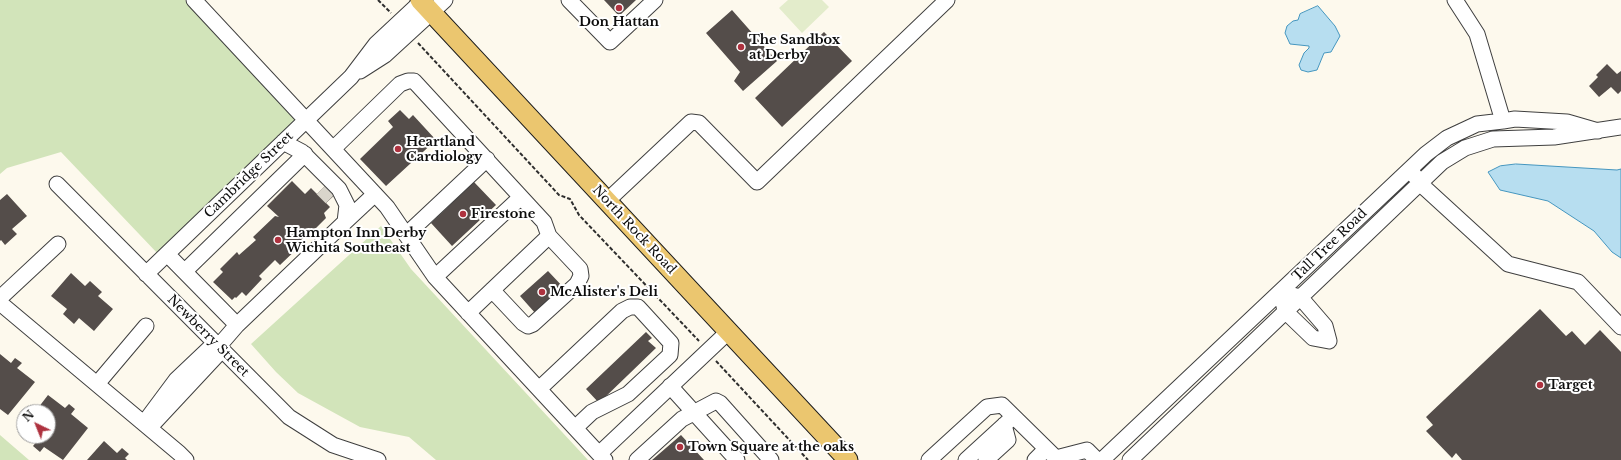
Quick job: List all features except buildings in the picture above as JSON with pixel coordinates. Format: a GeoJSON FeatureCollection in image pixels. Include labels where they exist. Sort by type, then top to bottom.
{"type":"FeatureCollection","features":[{"type":"Feature","properties":{"kind":"main road","name":"North Rock Road"},"geometry":{"type":"LineString","coordinates":[[428,3],[607,201],[846,459]]}},
{"type":"Feature","properties":{"kind":"street"},"geometry":{"type":"LineString","coordinates":[[194,0],[388,207],[435,277],[602,457],[670,386],[728,332]]}},
{"type":"Feature","properties":{"kind":"street"},"geometry":{"type":"LineString","coordinates":[[569,0],[610,42],[655,0]]}},
{"type":"Feature","properties":{"kind":"street"},"geometry":{"type":"LineString","coordinates":[[607,201],[691,122],[699,123],[757,182],[947,0]]}},
{"type":"Feature","properties":{"kind":"street"},"geometry":{"type":"LineString","coordinates":[[1455,0],[1477,34],[1503,121]]}},
{"type":"Feature","properties":{"kind":"street","name":"Cambridge Street"},"geometry":{"type":"LineString","coordinates":[[146,274],[351,77],[376,44],[428,3]]}},
{"type":"Feature","properties":{"kind":"street"},"geometry":{"type":"LineString","coordinates":[[333,149],[400,84],[408,81],[414,81],[544,222],[549,236],[580,269],[581,276],[577,284],[533,324],[528,326],[523,323],[492,290]]}},
{"type":"Feature","properties":{"kind":"street","name":"Tall Tree Road"},"geometry":{"type":"LineString","coordinates":[[1102,460],[1426,154],[1447,138],[1477,124],[1515,119],[1567,122],[1598,131]]}},
{"type":"Feature","properties":{"kind":"street","name":"Tall Tree Road"},"geometry":{"type":"LineString","coordinates":[[1130,460],[1442,162],[1465,148],[1493,139],[1554,137],[1621,127]]}},
{"type":"Feature","properties":{"kind":"street"},"geometry":{"type":"LineString","coordinates":[[283,142],[305,154],[339,189],[347,205],[346,218]]}},
{"type":"Feature","properties":{"kind":"street"},"geometry":{"type":"LineString","coordinates":[[184,271],[305,154]]}},
{"type":"Feature","properties":{"kind":"street"},"geometry":{"type":"LineString","coordinates":[[406,235],[487,159]]}},
{"type":"Feature","properties":{"kind":"street"},"geometry":{"type":"LineString","coordinates":[[317,168],[326,193],[346,218]]}},
{"type":"Feature","properties":{"kind":"street"},"geometry":{"type":"LineString","coordinates":[[1409,170],[1426,189],[1508,264],[1578,282],[1621,327]]}},
{"type":"Feature","properties":{"kind":"street","name":"Newberry Street"},"geometry":{"type":"LineString","coordinates":[[56,184],[289,417],[333,445],[378,460]]}},
{"type":"Feature","properties":{"kind":"street"},"geometry":{"type":"LineString","coordinates":[[147,425],[169,398],[176,380],[219,347],[237,325],[346,218],[375,194]]}},
{"type":"Feature","properties":{"kind":"street"},"geometry":{"type":"LineString","coordinates":[[435,277],[521,197]]}},
{"type":"Feature","properties":{"kind":"street"},"geometry":{"type":"LineString","coordinates":[[468,313],[549,236]]}},
{"type":"Feature","properties":{"kind":"street"},"geometry":{"type":"LineString","coordinates":[[0,298],[58,244]]}},
{"type":"Feature","properties":{"kind":"street"},"geometry":{"type":"LineString","coordinates":[[167,254],[237,325]]}},
{"type":"Feature","properties":{"kind":"street"},"geometry":{"type":"LineString","coordinates":[[1281,292],[1300,297],[1324,326],[1328,342],[1313,338],[1285,311],[1281,292]]}},
{"type":"Feature","properties":{"kind":"street"},"geometry":{"type":"LineString","coordinates":[[0,303],[147,425],[186,460]]}},
{"type":"Feature","properties":{"kind":"street"},"geometry":{"type":"LineString","coordinates":[[539,389],[622,311],[630,307],[638,307],[671,343],[670,355],[628,394],[592,412],[575,428]]}},
{"type":"Feature","properties":{"kind":"street"},"geometry":{"type":"LineString","coordinates":[[97,384],[146,326]]}},
{"type":"Feature","properties":{"kind":"street"},"geometry":{"type":"LineString","coordinates":[[670,386],[737,460]]}},
{"type":"Feature","properties":{"kind":"street"},"geometry":{"type":"LineString","coordinates":[[636,460],[671,428],[682,420],[716,401],[720,403],[772,460]]}},
{"type":"Feature","properties":{"kind":"street"},"geometry":{"type":"LineString","coordinates":[[930,460],[987,407],[1002,406],[1009,421],[1053,456]]}},
{"type":"Feature","properties":{"kind":"street"},"geometry":{"type":"LineString","coordinates":[[966,460],[1009,421]]}},
{"type":"Feature","properties":{"kind":"street"},"geometry":{"type":"LineString","coordinates":[[986,460],[1008,440],[1009,421]]}},
{"type":"Feature","properties":{"kind":"street"},"geometry":{"type":"LineString","coordinates":[[1034,460],[1086,450],[1097,460]]}},
{"type":"Feature","properties":{"kind":"path"},"geometry":{"type":"LineString","coordinates":[[378,0],[386,8]]}},
{"type":"Feature","properties":{"kind":"path"},"geometry":{"type":"LineString","coordinates":[[420,44],[558,195],[570,199],[579,215],[708,351],[720,366],[808,460]]}},
{"type":"Feature","properties":{"kind":"green space"},"geometry":{"type":"Polygon","coordinates":[[[0,0],[185,0],[300,121],[159,255],[61,152],[7,168],[0,174],[0,0]]]}},
{"type":"Feature","properties":{"kind":"green space"},"geometry":{"type":"Polygon","coordinates":[[[788,0],[822,0],[829,7],[802,33],[779,8],[788,0]]]}},
{"type":"Feature","properties":{"kind":"green space"},"geometry":{"type":"Polygon","coordinates":[[[381,226],[411,269],[588,460],[436,460],[409,437],[360,427],[298,393],[276,372],[251,344],[381,226]]]}},
{"type":"Feature","properties":{"kind":"green space"},"geometry":{"type":"Polygon","coordinates":[[[0,435],[29,460],[0,460],[0,435]]]}},
{"type":"Feature","properties":{"kind":"water"},"geometry":{"type":"Polygon","coordinates":[[[1318,6],[1335,26],[1340,36],[1331,52],[1324,53],[1317,70],[1308,72],[1301,70],[1299,65],[1309,46],[1290,44],[1285,33],[1287,26],[1293,21],[1298,20],[1300,14],[1318,6]]]}},
{"type":"Feature","properties":{"kind":"water"},"geometry":{"type":"Polygon","coordinates":[[[1516,164],[1621,169],[1621,258],[1612,252],[1594,231],[1548,201],[1500,190],[1488,172],[1500,166],[1516,164]]]}},
{"type":"Feature","properties":{"kind":"tunnel"},"geometry":{"type":"LineString","coordinates":[[322,189],[331,198]]}},
{"type":"Feature","properties":{"kind":"place","name":"Don Hattan"},"geometry":{"type":"Point","coordinates":[619,8]}},
{"type":"Feature","properties":{"kind":"place","name":"The Sandbox at Derby"},"geometry":{"type":"Point","coordinates":[741,47]}},
{"type":"Feature","properties":{"kind":"place","name":"Heartland Cardiology"},"geometry":{"type":"Point","coordinates":[398,149]}},
{"type":"Feature","properties":{"kind":"place","name":"Firestone"},"geometry":{"type":"Point","coordinates":[463,214]}},
{"type":"Feature","properties":{"kind":"place","name":"Hampton Inn Derby Wichita Southeast"},"geometry":{"type":"Point","coordinates":[278,240]}},
{"type":"Feature","properties":{"kind":"place","name":"McAlister's Deli"},"geometry":{"type":"Point","coordinates":[542,292]}},
{"type":"Feature","properties":{"kind":"place","name":"Target"},"geometry":{"type":"Point","coordinates":[1540,385]}},
{"type":"Feature","properties":{"kind":"place","name":"Town Square at the oaks"},"geometry":{"type":"Point","coordinates":[680,447]}}]}
